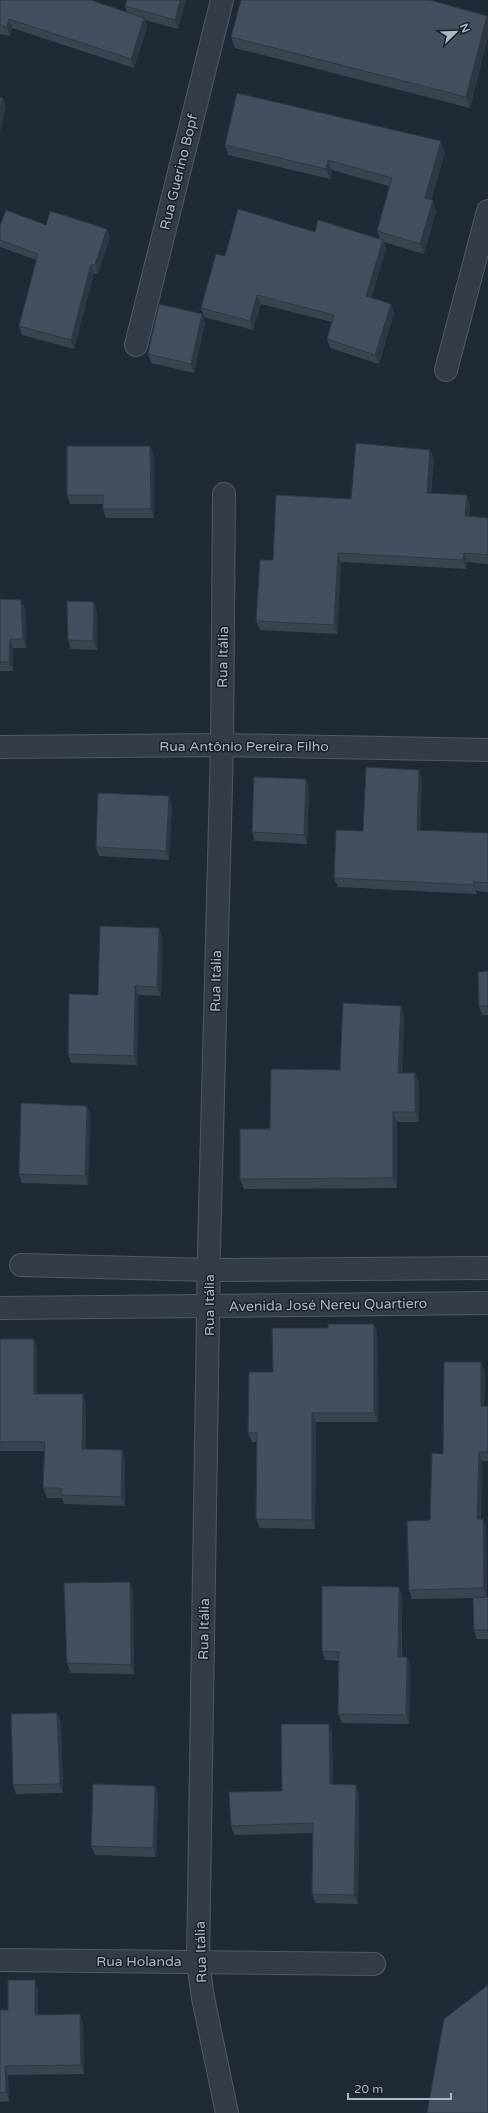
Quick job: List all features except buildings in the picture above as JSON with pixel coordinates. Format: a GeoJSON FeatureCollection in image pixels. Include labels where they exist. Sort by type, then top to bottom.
{"type":"FeatureCollection","features":[{"type":"Feature","properties":{"kind":"street","name":"Rua Guerino Bopf"},"geometry":{"type":"LineString","coordinates":[[136,345],[222,0]]}},
{"type":"Feature","properties":{"kind":"street"},"geometry":{"type":"LineString","coordinates":[[446,370],[488,211]]}},
{"type":"Feature","properties":{"kind":"street","name":"Rua Itália"},"geometry":{"type":"LineString","coordinates":[[224,494],[222,745],[210,1270],[198,1962],[203,1998],[227,2113]]}},
{"type":"Feature","properties":{"kind":"street","name":"Rua Antônio Pereira Filho"},"geometry":{"type":"LineString","coordinates":[[0,747],[222,745],[488,750]]}},
{"type":"Feature","properties":{"kind":"street"},"geometry":{"type":"LineString","coordinates":[[21,1265],[210,1270],[488,1268]]}},
{"type":"Feature","properties":{"kind":"street","name":"Avenida José Nereu Quartiero"},"geometry":{"type":"LineString","coordinates":[[0,1308],[488,1303]]}},
{"type":"Feature","properties":{"kind":"street","name":"Rua Holanda"},"geometry":{"type":"LineString","coordinates":[[0,1960],[374,1964]]}}]}
